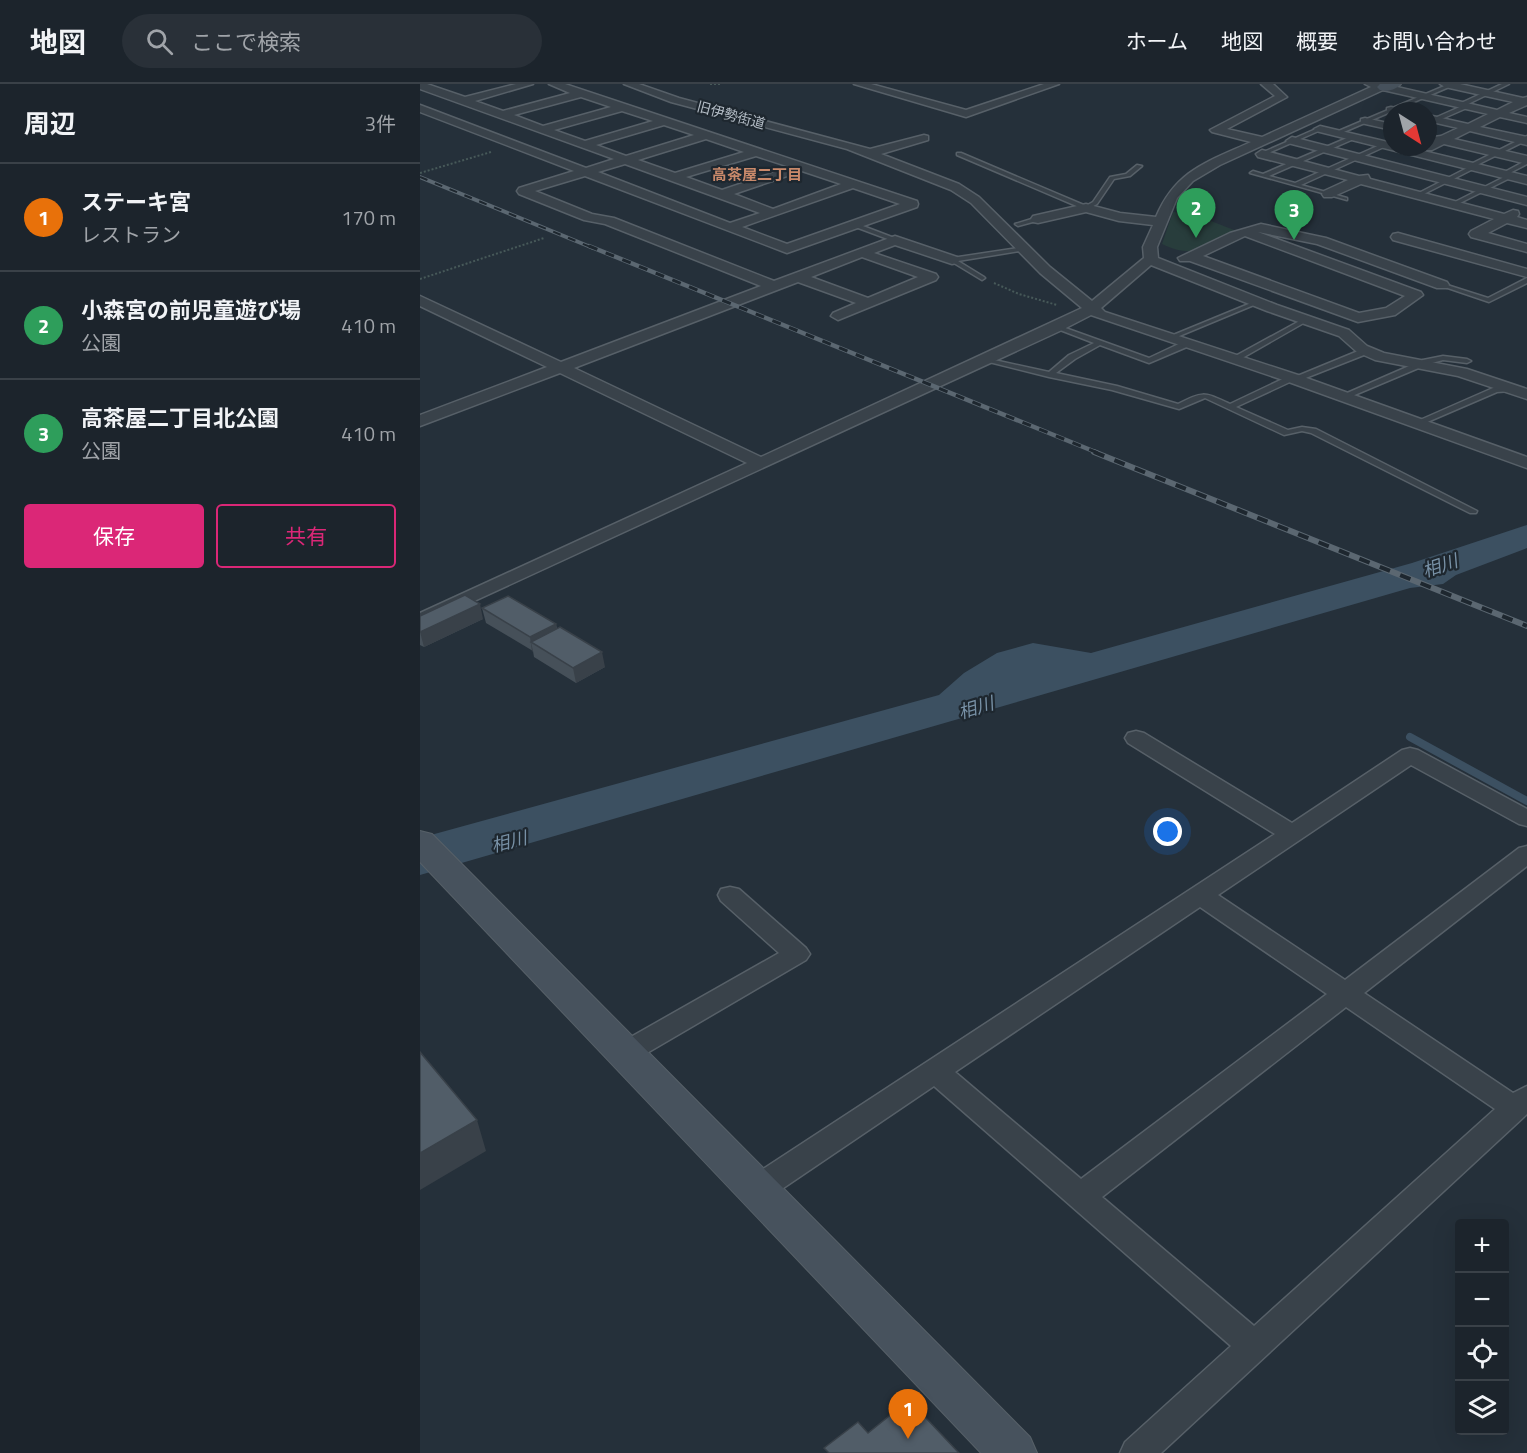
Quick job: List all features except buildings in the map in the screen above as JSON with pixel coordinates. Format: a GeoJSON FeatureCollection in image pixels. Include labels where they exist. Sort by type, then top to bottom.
{"type":"FeatureCollection","features":[{"type":"Feature","properties":{"kind":"street"},"geometry":{"type":"LineString","coordinates":[[422,87],[439,84]]}},
{"type":"Feature","properties":{"kind":"street"},"geometry":{"type":"LineString","coordinates":[[464,101],[528,84]]}},
{"type":"Feature","properties":{"kind":"street"},"geometry":{"type":"LineString","coordinates":[[554,84],[912,204],[787,249]]}},
{"type":"Feature","properties":{"kind":"street","name":"旧伊勢街道"},"geometry":{"type":"LineString","coordinates":[[629,84],[670,101],[835,142],[870,153],[956,187],[975,200],[1044,270],[1100,315],[1293,379],[1527,463]]}},
{"type":"Feature","properties":{"kind":"street"},"geometry":{"type":"LineString","coordinates":[[859,84],[966,114],[1054,84]]}},
{"type":"Feature","properties":{"kind":"street"},"geometry":{"type":"LineString","coordinates":[[1266,84],[1282,97],[1216,130],[1295,163],[1527,224]]}},
{"type":"Feature","properties":{"kind":"street"},"geometry":{"type":"LineString","coordinates":[[1449,84],[1526,101]]}},
{"type":"Feature","properties":{"kind":"street"},"geometry":{"type":"LineString","coordinates":[[1151,260],[1150,247],[1171,196],[1189,178],[1263,148],[1382,86],[1527,120]]}},
{"type":"Feature","properties":{"kind":"street"},"geometry":{"type":"LineString","coordinates":[[422,87],[773,213]]}},
{"type":"Feature","properties":{"kind":"street"},"geometry":{"type":"LineString","coordinates":[[464,125],[582,93]]}},
{"type":"Feature","properties":{"kind":"street"},"geometry":{"type":"LineString","coordinates":[[544,129],[670,101]]}},
{"type":"Feature","properties":{"kind":"street"},"geometry":{"type":"LineString","coordinates":[[1437,143],[1526,101]]}},
{"type":"Feature","properties":{"kind":"street"},"geometry":{"type":"LineString","coordinates":[[420,108],[828,265]]}},
{"type":"Feature","properties":{"kind":"street"},"geometry":{"type":"LineString","coordinates":[[1365,121],[1383,126]]}},
{"type":"Feature","properties":{"kind":"street"},"geometry":{"type":"LineString","coordinates":[[546,156],[665,122]]}},
{"type":"Feature","properties":{"kind":"street"},"geometry":{"type":"LineString","coordinates":[[1437,122],[1526,140]]}},
{"type":"Feature","properties":{"kind":"street"},"geometry":{"type":"LineString","coordinates":[[1320,129],[1383,144]]}},
{"type":"Feature","properties":{"kind":"street"},"geometry":{"type":"LineString","coordinates":[[706,135],[523,191],[589,217],[609,221],[771,285]]}},
{"type":"Feature","properties":{"kind":"street"},"geometry":{"type":"LineString","coordinates":[[870,153],[924,138]]}},
{"type":"Feature","properties":{"kind":"street"},"geometry":{"type":"LineString","coordinates":[[1437,138],[1527,161]]}},
{"type":"Feature","properties":{"kind":"street"},"geometry":{"type":"LineString","coordinates":[[1292,141],[1527,201]]}},
{"type":"Feature","properties":{"kind":"street"},"geometry":{"type":"LineString","coordinates":[[802,146],[835,142]]}},
{"type":"Feature","properties":{"kind":"street"},"geometry":{"type":"LineString","coordinates":[[675,177],[754,151],[782,148]]}},
{"type":"Feature","properties":{"kind":"street"},"geometry":{"type":"LineString","coordinates":[[1437,155],[1472,167],[1527,180]]}},
{"type":"Feature","properties":{"kind":"street"},"geometry":{"type":"LineString","coordinates":[[1328,194],[1410,156]]}},
{"type":"Feature","properties":{"kind":"street"},"geometry":{"type":"LineString","coordinates":[[723,194],[802,167]]}},
{"type":"Feature","properties":{"kind":"street"},"geometry":{"type":"LineString","coordinates":[[730,227],[854,184]]}},
{"type":"Feature","properties":{"kind":"street"},"geometry":{"type":"LineString","coordinates":[[1526,247],[1476,234],[1527,206]]}},
{"type":"Feature","properties":{"kind":"street"},"geometry":{"type":"LineString","coordinates":[[1038,219],[1086,208],[1119,217],[1161,222]]}},
{"type":"Feature","properties":{"kind":"street"},"geometry":{"type":"LineString","coordinates":[[1003,228],[1018,225]]}},
{"type":"Feature","properties":{"kind":"street"},"geometry":{"type":"LineString","coordinates":[[420,620],[1057,327],[1146,261],[1171,262],[1190,256],[1252,228],[1261,228],[1321,241],[1442,285]]}},
{"type":"Feature","properties":{"kind":"street"},"geometry":{"type":"LineString","coordinates":[[1190,256],[1358,318],[1390,312],[1416,295],[1245,232]]}},
{"type":"Feature","properties":{"kind":"street"},"geometry":{"type":"LineString","coordinates":[[1398,237],[1527,273]]}},
{"type":"Feature","properties":{"kind":"street"},"geometry":{"type":"LineString","coordinates":[[420,421],[771,285],[799,277],[895,240],[952,260]]}},
{"type":"Feature","properties":{"kind":"street"},"geometry":{"type":"LineString","coordinates":[[838,316],[931,277],[862,252]]}},
{"type":"Feature","properties":{"kind":"street"},"geometry":{"type":"LineString","coordinates":[[1151,260],[1344,333],[1366,351],[1401,363],[1461,372],[1508,389],[1527,393]]}},
{"type":"Feature","properties":{"kind":"street"},"geometry":{"type":"LineString","coordinates":[[799,277],[868,303]]}},
{"type":"Feature","properties":{"kind":"street"},"geometry":{"type":"LineString","coordinates":[[420,300],[760,463]]}},
{"type":"Feature","properties":{"kind":"street"},"geometry":{"type":"LineString","coordinates":[[1136,738],[1291,833]]}},
{"type":"Feature","properties":{"kind":"street"},"geometry":{"type":"LineString","coordinates":[[759,1188],[1410,754],[1527,819]]}},
{"type":"Feature","properties":{"kind":"street"},"geometry":{"type":"LineString","coordinates":[[420,842],[759,1188],[1014,1453]]}},
{"type":"Feature","properties":{"kind":"street"},"geometry":{"type":"LineString","coordinates":[[1080,1197],[1527,854]]}},
{"type":"Feature","properties":{"kind":"street"},"geometry":{"type":"LineString","coordinates":[[1137,1453],[1521,1102],[1346,993],[1199,894]]}},
{"type":"Feature","properties":{"kind":"street"},"geometry":{"type":"LineString","coordinates":[[625,1053],[797,954],[730,896]]}},
{"type":"Feature","properties":{"kind":"street"},"geometry":{"type":"LineString","coordinates":[[935,1071],[1254,1346]]}},
{"type":"Feature","properties":{"kind":"lane"},"geometry":{"type":"LineString","coordinates":[[1411,102],[1449,84]]}},
{"type":"Feature","properties":{"kind":"lane"},"geometry":{"type":"LineString","coordinates":[[1437,118],[1506,84]]}},
{"type":"Feature","properties":{"kind":"lane"},"geometry":{"type":"LineString","coordinates":[[1337,133],[1383,114]]}},
{"type":"Feature","properties":{"kind":"lane"},"geometry":{"type":"LineString","coordinates":[[1263,148],[1292,141],[1320,129]]}},
{"type":"Feature","properties":{"kind":"lane"},"geometry":{"type":"LineString","coordinates":[[1264,177],[1354,137]]}},
{"type":"Feature","properties":{"kind":"lane"},"geometry":{"type":"LineString","coordinates":[[1418,195],[1526,140]]}},
{"type":"Feature","properties":{"kind":"lane"},"geometry":{"type":"LineString","coordinates":[[1296,185],[1383,147]]}},
{"type":"Feature","properties":{"kind":"lane"},"geometry":{"type":"LineString","coordinates":[[959,154],[1086,208],[1095,203],[1112,178],[1128,175],[1138,166]]}},
{"type":"Feature","properties":{"kind":"lane"},"geometry":{"type":"LineString","coordinates":[[1454,204],[1482,190],[1527,161]]}},
{"type":"Feature","properties":{"kind":"lane"},"geometry":{"type":"LineString","coordinates":[[1253,174],[1345,199]]}},
{"type":"Feature","properties":{"kind":"lane"},"geometry":{"type":"LineString","coordinates":[[1018,225],[1038,219]]}},
{"type":"Feature","properties":{"kind":"lane"},"geometry":{"type":"LineString","coordinates":[[855,225],[895,240]]}},
{"type":"Feature","properties":{"kind":"lane"},"geometry":{"type":"LineString","coordinates":[[952,260],[1024,249]]}},
{"type":"Feature","properties":{"kind":"lane"},"geometry":{"type":"LineString","coordinates":[[952,260],[982,278]]}},
{"type":"Feature","properties":{"kind":"lane"},"geometry":{"type":"LineString","coordinates":[[1442,285],[1489,300],[1527,280]]}},
{"type":"Feature","properties":{"kind":"lane"},"geometry":{"type":"LineString","coordinates":[[1170,338],[1258,302]]}},
{"type":"Feature","properties":{"kind":"lane"},"geometry":{"type":"LineString","coordinates":[[1234,359],[1305,320]]}},
{"type":"Feature","properties":{"kind":"lane"},"geometry":{"type":"LineString","coordinates":[[1057,327],[1149,361],[1186,344]]}},
{"type":"Feature","properties":{"kind":"lane"},"geometry":{"type":"LineString","coordinates":[[1049,375],[1072,357],[1099,343]]}},
{"type":"Feature","properties":{"kind":"lane"},"geometry":{"type":"LineString","coordinates":[[1230,407],[1293,379],[1366,351]]}},
{"type":"Feature","properties":{"kind":"lane"},"geometry":{"type":"LineString","coordinates":[[1342,397],[1419,365],[1443,358],[1467,361]]}},
{"type":"Feature","properties":{"kind":"lane"},"geometry":{"type":"LineString","coordinates":[[985,360],[1114,388],[1179,407],[1203,395],[1287,433],[1302,429],[1313,431],[1473,511]]}},
{"type":"Feature","properties":{"kind":"lane"},"geometry":{"type":"LineString","coordinates":[[1415,424],[1496,390],[1508,389]]}},
{"type":"Feature","properties":{"kind":"path"},"geometry":{"type":"LineString","coordinates":[[710,84],[721,84]]}},
{"type":"Feature","properties":{"kind":"path"},"geometry":{"type":"LineString","coordinates":[[420,173],[517,145]]}},
{"type":"Feature","properties":{"kind":"path"},"geometry":{"type":"LineString","coordinates":[[420,279],[544,238]]}},
{"type":"Feature","properties":{"kind":"path"},"geometry":{"type":"LineString","coordinates":[[982,278],[1054,306],[1086,305]]}},
{"type":"Feature","properties":{"kind":"green space"},"geometry":{"type":"Polygon","coordinates":[[[1173,212],[1200,214],[1206,219],[1239,232],[1201,249],[1184,251],[1174,249],[1162,244],[1173,212]]]}},
{"type":"Feature","properties":{"kind":"water"},"geometry":{"type":"Polygon","coordinates":[[[1527,525],[1527,548],[1456,575],[1443,584],[1410,588],[420,875],[420,838],[939,695],[964,673],[997,653],[1033,643],[1091,653],[1412,563],[1527,525]]]}},
{"type":"Feature","properties":{"kind":"waterway","name":"相川"},"geometry":{"type":"LineString","coordinates":[[1410,737],[1527,801]]}},
{"type":"Feature","properties":{"kind":"railway"},"geometry":{"type":"LineString","coordinates":[[420,177],[593,248]]}},
{"type":"Feature","properties":{"kind":"railway"},"geometry":{"type":"LineString","coordinates":[[589,246],[1098,453]]}},
{"type":"Feature","properties":{"kind":"railway"},"geometry":{"type":"LineString","coordinates":[[1094,452],[1527,626]]}},
{"type":"Feature","properties":{"kind":"place","name":"小森宮の前児童遊び場"},"geometry":{"type":"Point","coordinates":[1196,238]}},
{"type":"Feature","properties":{"kind":"place","name":"高茶屋二丁目北公園"},"geometry":{"type":"Point","coordinates":[1294,240]}},
{"type":"Feature","properties":{"kind":"place","name":"ステーキ宮"},"geometry":{"type":"Point","coordinates":[908,1439]}},
{"type":"Feature","properties":{"kind":"district","name":"高茶屋二丁目"},"geometry":{"type":"Point","coordinates":[757,175]}}]}
